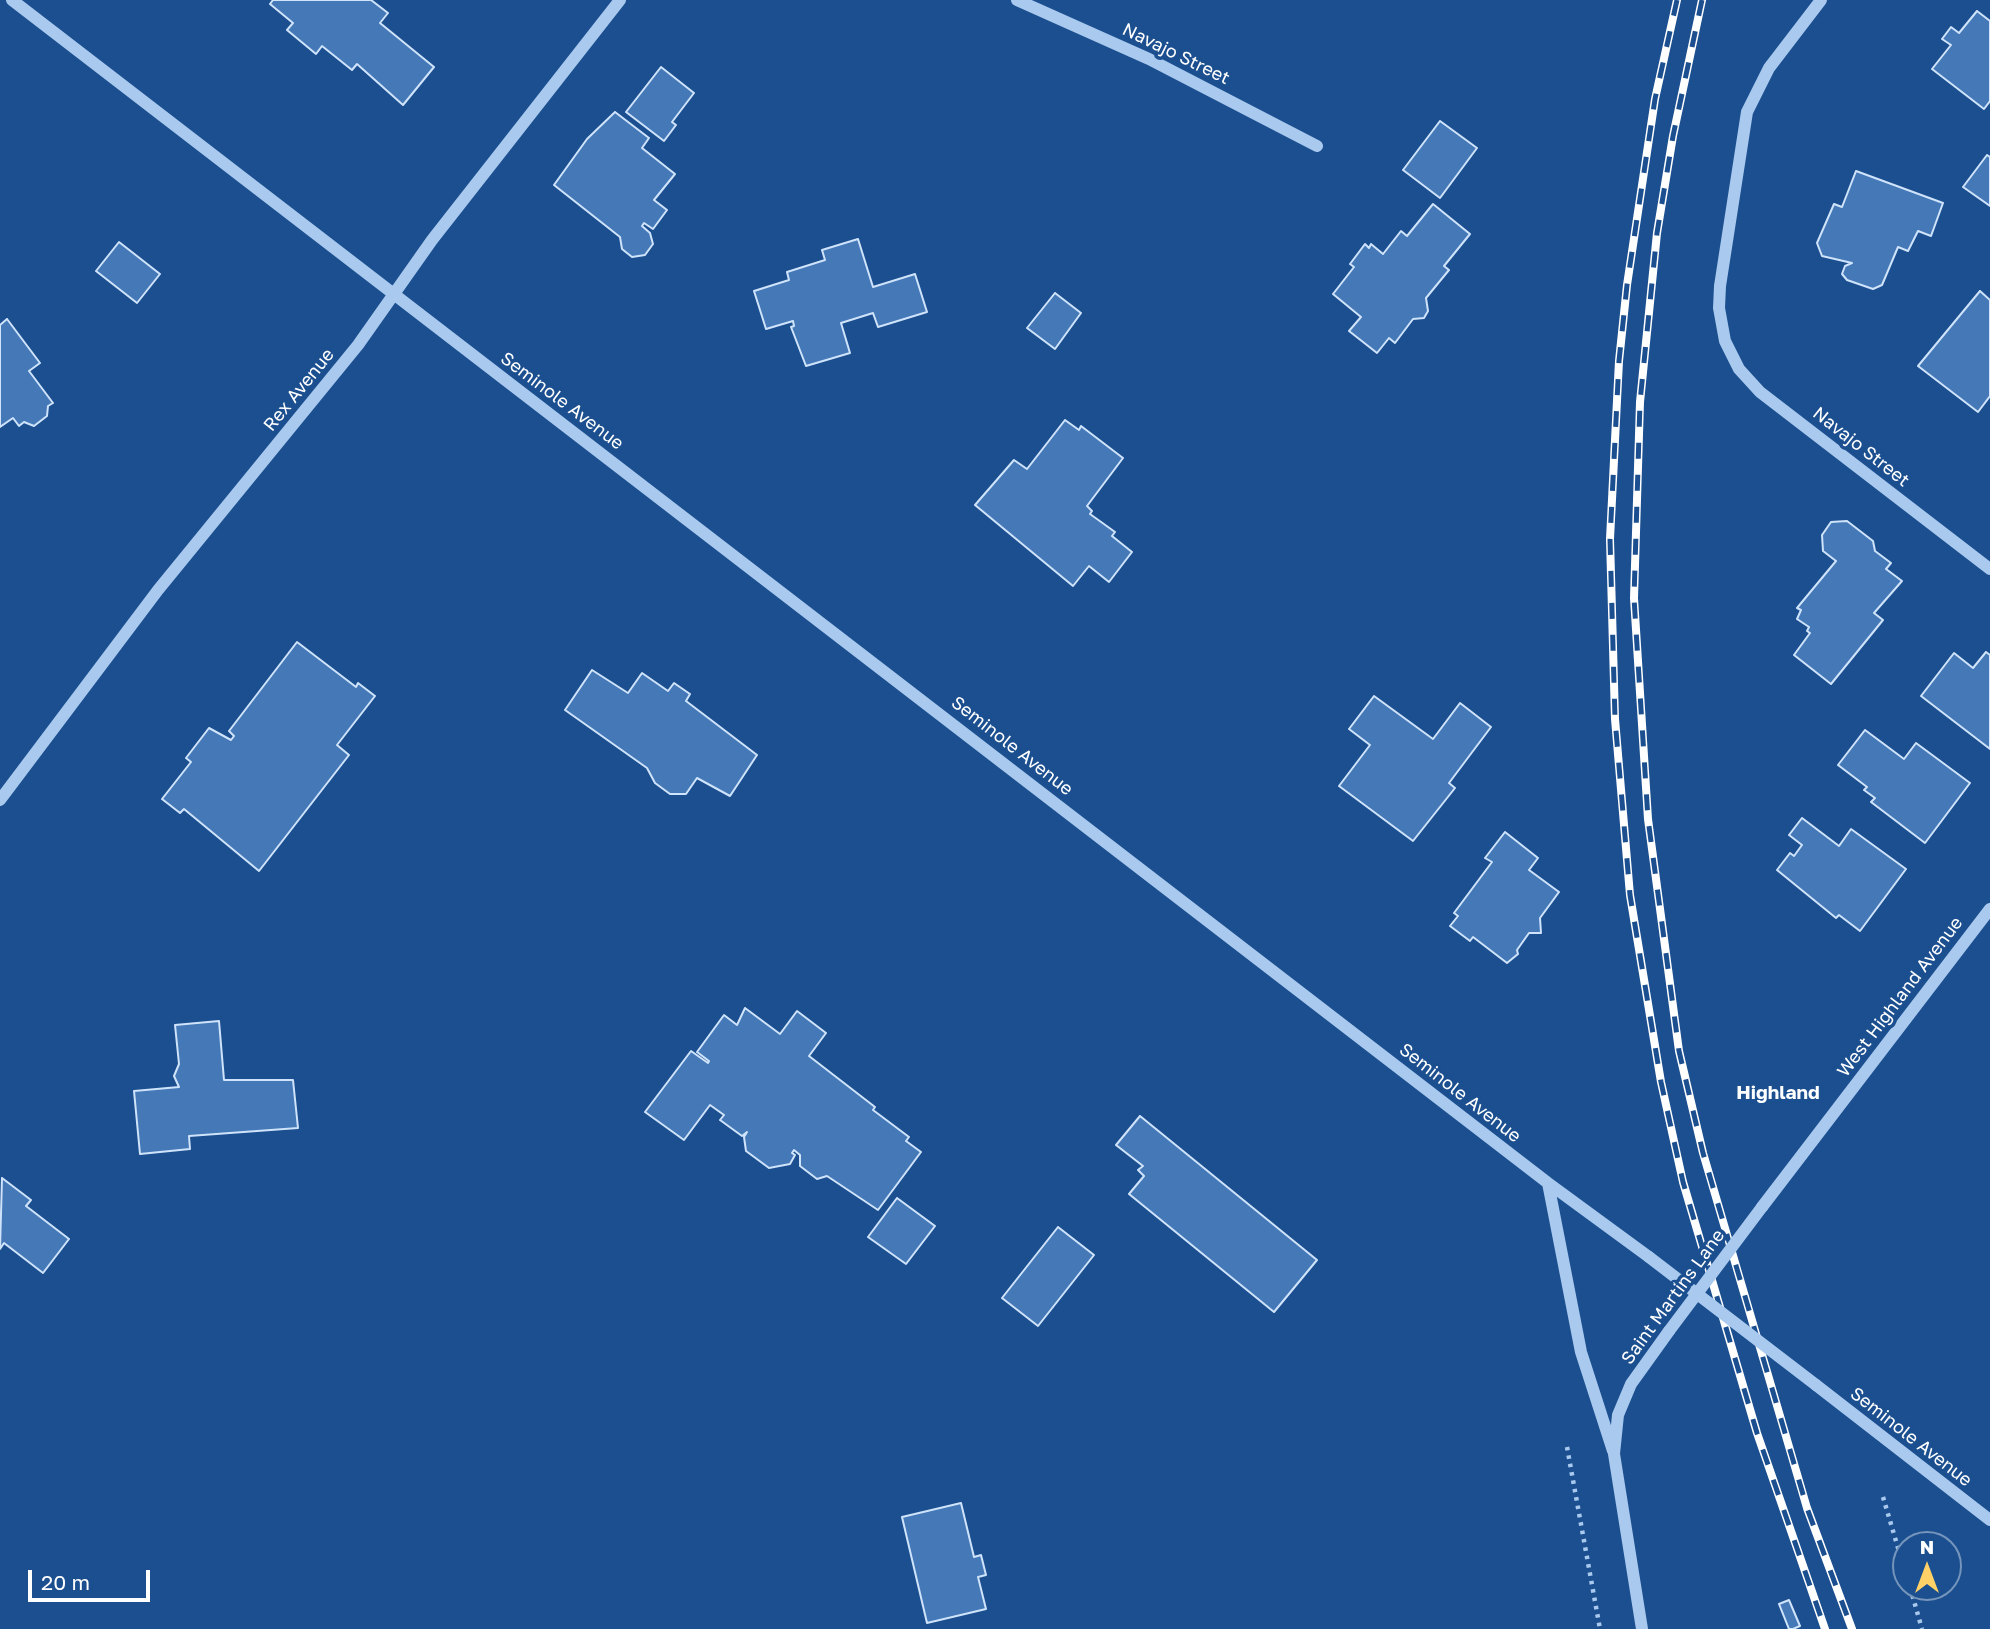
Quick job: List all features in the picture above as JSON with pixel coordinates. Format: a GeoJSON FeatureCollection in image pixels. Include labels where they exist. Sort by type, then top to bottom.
{"type":"FeatureCollection","features":[{"type":"Feature","properties":{"kind":"street","name":"Seminole Avenue"},"geometry":{"type":"LineString","coordinates":[[12,0],[1548,1183],[1649,1257],[1990,1520]]}},
{"type":"Feature","properties":{"kind":"street","name":"Rex Avenue"},"geometry":{"type":"LineString","coordinates":[[0,800],[158,590],[358,345],[432,240],[620,0]]}},
{"type":"Feature","properties":{"kind":"street","name":"Navajo Street"},"geometry":{"type":"LineString","coordinates":[[1017,0],[1149,59],[1317,146]]}},
{"type":"Feature","properties":{"kind":"street","name":"Navajo Street"},"geometry":{"type":"LineString","coordinates":[[1821,0],[1769,68],[1747,112],[1720,286],[1719,309],[1725,341],[1739,369],[1760,392],[1990,569]]}},
{"type":"Feature","properties":{"kind":"street","name":"West Highland Avenue"},"geometry":{"type":"LineString","coordinates":[[1762,1207],[1990,909]]}},
{"type":"Feature","properties":{"kind":"street","name":"Saint Martins Lane"},"geometry":{"type":"LineString","coordinates":[[1548,1183],[1581,1352],[1614,1454],[1642,1629]]}},
{"type":"Feature","properties":{"kind":"street","name":"Saint Martins Lane"},"geometry":{"type":"LineString","coordinates":[[1614,1454],[1618,1415],[1632,1384],[1695,1293],[1762,1207]]}},
{"type":"Feature","properties":{"kind":"path"},"geometry":{"type":"LineString","coordinates":[[1567,1447],[1600,1629]]}},
{"type":"Feature","properties":{"kind":"path"},"geometry":{"type":"LineString","coordinates":[[1883,1497],[1893,1531]]}},
{"type":"Feature","properties":{"kind":"path"},"geometry":{"type":"LineString","coordinates":[[1914,1601],[1922,1629]]}},
{"type":"Feature","properties":{"kind":"building"},"geometry":{"type":"Polygon","coordinates":[[[273,0],[371,0],[388,13],[380,23],[434,67],[403,105],[357,64],[352,70],[322,46],[316,54],[287,30],[293,23],[270,4],[273,0]]]}},
{"type":"Feature","properties":{"kind":"building"},"geometry":{"type":"Polygon","coordinates":[[[1977,11],[1990,21],[1990,101],[1984,109],[1932,69],[1951,45],[1942,39],[1951,27],[1959,33],[1977,11]]]}},
{"type":"Feature","properties":{"kind":"building"},"geometry":{"type":"Polygon","coordinates":[[[661,67],[694,93],[672,122],[676,125],[664,141],[626,112],[661,67]]]}},
{"type":"Feature","properties":{"kind":"building"},"geometry":{"type":"Polygon","coordinates":[[[615,112],[649,138],[642,148],[675,174],[654,200],[667,210],[653,229],[644,223],[642,226],[650,233],[653,244],[645,255],[632,257],[622,249],[620,237],[554,185],[587,139],[615,112]]]}},
{"type":"Feature","properties":{"kind":"building"},"geometry":{"type":"Polygon","coordinates":[[[1440,121],[1477,148],[1440,198],[1403,170],[1440,121]]]}},
{"type":"Feature","properties":{"kind":"building"},"geometry":{"type":"Polygon","coordinates":[[[1987,155],[1990,157],[1990,206],[1963,187],[1987,155]]]}},
{"type":"Feature","properties":{"kind":"building"},"geometry":{"type":"Polygon","coordinates":[[[1856,171],[1943,203],[1931,236],[1918,231],[1908,251],[1898,247],[1882,285],[1873,289],[1847,280],[1842,274],[1845,266],[1852,263],[1822,256],[1817,243],[1834,204],[1842,207],[1856,171]]]}},
{"type":"Feature","properties":{"kind":"building"},"geometry":{"type":"Polygon","coordinates":[[[1433,204],[1470,234],[1444,266],[1449,270],[1426,298],[1428,311],[1424,318],[1413,319],[1395,343],[1389,338],[1377,353],[1349,331],[1361,317],[1333,294],[1354,267],[1350,264],[1365,244],[1369,248],[1371,244],[1383,254],[1401,231],[1407,236],[1433,204]]]}},
{"type":"Feature","properties":{"kind":"building"},"geometry":{"type":"Polygon","coordinates":[[[858,239],[873,287],[915,274],[927,312],[878,327],[873,313],[841,323],[850,353],[806,366],[791,327],[794,326],[793,321],[766,329],[754,291],[789,280],[787,272],[825,260],[822,250],[858,239]]]}},
{"type":"Feature","properties":{"kind":"building"},"geometry":{"type":"Polygon","coordinates":[[[119,242],[160,274],[137,303],[96,271],[119,242]]]}},
{"type":"Feature","properties":{"kind":"building"},"geometry":{"type":"Polygon","coordinates":[[[1980,291],[1990,300],[1990,396],[1978,412],[1918,366],[1980,291]]]}},
{"type":"Feature","properties":{"kind":"building"},"geometry":{"type":"Polygon","coordinates":[[[1055,293],[1081,313],[1055,349],[1027,328],[1055,293]]]}},
{"type":"Feature","properties":{"kind":"building"},"geometry":{"type":"Polygon","coordinates":[[[7,319],[40,363],[29,371],[53,403],[48,406],[47,416],[34,426],[24,422],[19,426],[13,418],[0,427],[0,325],[7,319]]]}},
{"type":"Feature","properties":{"kind":"building"},"geometry":{"type":"Polygon","coordinates":[[[1065,420],[1079,430],[1081,426],[1123,458],[1087,506],[1092,511],[1090,514],[1115,532],[1112,536],[1132,552],[1109,582],[1089,566],[1073,586],[975,505],[1014,460],[1027,469],[1065,420]]]}},
{"type":"Feature","properties":{"kind":"building"},"geometry":{"type":"Polygon","coordinates":[[[1847,521],[1873,541],[1875,551],[1891,563],[1886,569],[1902,581],[1874,613],[1883,620],[1831,684],[1794,655],[1810,633],[1807,631],[1809,627],[1797,619],[1801,610],[1797,608],[1836,561],[1823,551],[1822,535],[1831,522],[1847,521]]]}},
{"type":"Feature","properties":{"kind":"building"},"geometry":{"type":"Polygon","coordinates":[[[297,642],[356,687],[358,683],[375,696],[337,745],[349,755],[259,871],[184,809],[180,813],[162,799],[191,762],[186,758],[209,728],[231,740],[234,736],[229,731],[297,642]]]}},
{"type":"Feature","properties":{"kind":"building"},"geometry":{"type":"Polygon","coordinates":[[[1986,652],[1990,655],[1990,749],[1921,696],[1954,653],[1973,668],[1986,652]]]}},
{"type":"Feature","properties":{"kind":"building"},"geometry":{"type":"Polygon","coordinates":[[[592,670],[628,693],[642,673],[668,691],[674,683],[690,694],[686,701],[757,755],[730,796],[697,778],[686,794],[670,794],[655,783],[647,768],[565,710],[592,670]]]}},
{"type":"Feature","properties":{"kind":"building"},"geometry":{"type":"Polygon","coordinates":[[[1374,696],[1433,739],[1460,703],[1491,727],[1449,783],[1455,788],[1413,841],[1339,786],[1370,745],[1349,729],[1374,696]]]}},
{"type":"Feature","properties":{"kind":"building"},"geometry":{"type":"Polygon","coordinates":[[[1865,730],[1904,759],[1916,743],[1970,783],[1925,843],[1871,802],[1875,798],[1864,790],[1867,787],[1838,765],[1865,730]]]}},
{"type":"Feature","properties":{"kind":"building"},"geometry":{"type":"Polygon","coordinates":[[[1802,818],[1839,846],[1851,829],[1906,869],[1860,931],[1839,915],[1836,918],[1777,870],[1790,853],[1794,856],[1802,845],[1789,835],[1802,818]]]}},
{"type":"Feature","properties":{"kind":"building"},"geometry":{"type":"Polygon","coordinates":[[[1505,832],[1538,858],[1529,870],[1559,892],[1540,918],[1541,933],[1529,933],[1517,950],[1518,954],[1507,963],[1473,937],[1470,941],[1450,926],[1458,916],[1454,913],[1492,862],[1485,858],[1505,832]]]}},
{"type":"Feature","properties":{"kind":"building"},"geometry":{"type":"Polygon","coordinates":[[[745,1008],[780,1034],[797,1011],[826,1033],[809,1056],[875,1107],[873,1110],[909,1137],[906,1141],[921,1152],[878,1210],[827,1176],[817,1179],[800,1166],[800,1155],[794,1150],[792,1153],[795,1155],[790,1164],[769,1168],[746,1151],[744,1137],[747,1132],[742,1136],[720,1120],[724,1115],[710,1105],[684,1140],[645,1112],[691,1051],[708,1063],[709,1061],[697,1052],[724,1015],[737,1025],[745,1008]]]}},
{"type":"Feature","properties":{"kind":"building"},"geometry":{"type":"Polygon","coordinates":[[[219,1021],[224,1080],[293,1080],[298,1128],[189,1136],[190,1149],[140,1154],[134,1091],[179,1087],[174,1076],[179,1064],[175,1025],[219,1021]]]}},
{"type":"Feature","properties":{"kind":"building"},"geometry":{"type":"Polygon","coordinates":[[[1140,1116],[1317,1260],[1274,1312],[1129,1194],[1144,1176],[1138,1170],[1143,1166],[1116,1145],[1140,1116]]]}},
{"type":"Feature","properties":{"kind":"building"},"geometry":{"type":"Polygon","coordinates":[[[2,1178],[31,1200],[26,1206],[69,1239],[43,1273],[4,1243],[0,1249],[2,1178]]]}},
{"type":"Feature","properties":{"kind":"building"},"geometry":{"type":"Polygon","coordinates":[[[897,1198],[935,1226],[906,1264],[868,1237],[897,1198]]]}},
{"type":"Feature","properties":{"kind":"building"},"geometry":{"type":"Polygon","coordinates":[[[1058,1227],[1094,1255],[1038,1326],[1002,1298],[1058,1227]]]}},
{"type":"Feature","properties":{"kind":"building"},"geometry":{"type":"Polygon","coordinates":[[[961,1503],[974,1557],[981,1555],[986,1575],[978,1577],[986,1609],[927,1623],[902,1517],[961,1503]]]}},
{"type":"Feature","properties":{"kind":"building"},"geometry":{"type":"Polygon","coordinates":[[[1789,1600],[1800,1626],[1793,1629],[1789,1629],[1779,1604],[1789,1600]]]}},
{"type":"Feature","properties":{"kind":"railway"},"geometry":{"type":"LineString","coordinates":[[1677,0],[1655,99],[1627,285],[1619,361],[1610,539],[1615,719],[1630,895],[1661,1082],[1683,1182],[1757,1433],[1825,1629]]}},
{"type":"Feature","properties":{"kind":"railway"},"geometry":{"type":"LineString","coordinates":[[1702,0],[1673,136],[1657,233],[1640,402],[1634,598],[1648,819],[1679,1051],[1703,1153],[1807,1508],[1852,1629]]}},
{"type":"Feature","properties":{"kind":"district","name":"Highland"},"geometry":{"type":"Point","coordinates":[1778,1093]}}]}
